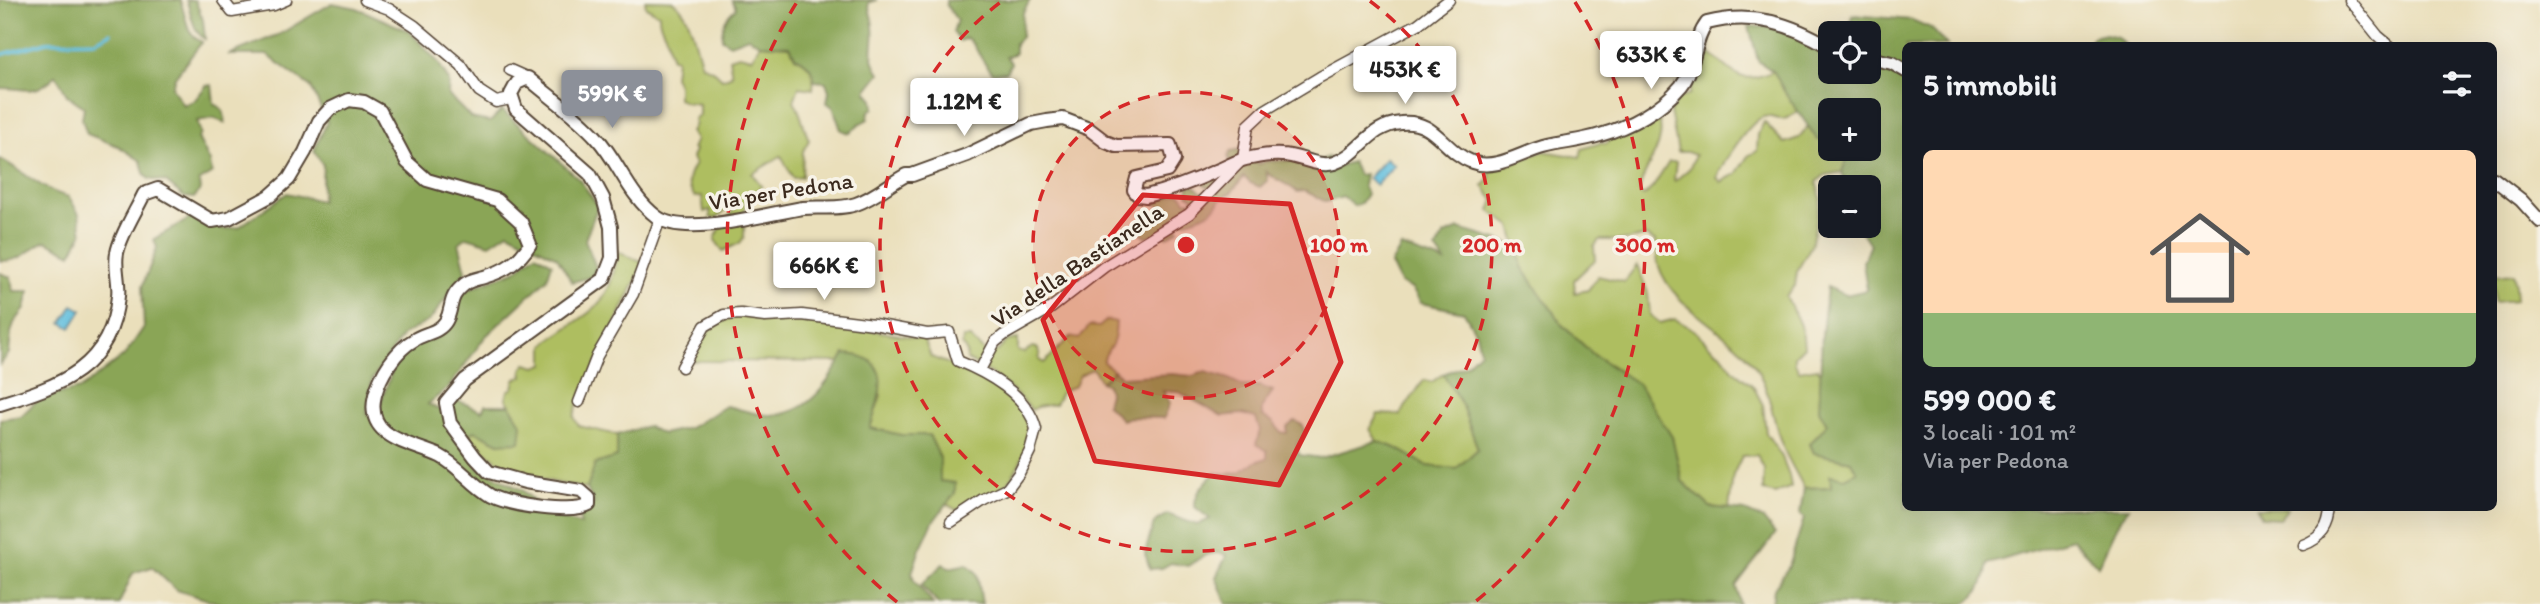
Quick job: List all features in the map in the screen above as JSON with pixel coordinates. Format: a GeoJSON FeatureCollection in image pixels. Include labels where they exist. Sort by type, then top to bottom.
{"type":"FeatureCollection","features":[{"type":"Feature","properties":{"kind":"street"},"geometry":{"type":"LineString","coordinates":[[223,0],[232,12],[274,5],[286,0]]}},
{"type":"Feature","properties":{"kind":"street"},"geometry":{"type":"LineString","coordinates":[[365,0],[389,9],[415,26],[461,65],[480,91],[496,102],[511,99]]}},
{"type":"Feature","properties":{"kind":"street"},"geometry":{"type":"LineString","coordinates":[[1450,0],[1418,24],[1265,110],[1248,126],[1243,159],[1281,155],[1322,164],[1335,163],[1382,127],[1403,122],[1426,125],[1456,153],[1474,163],[1497,163],[1542,147],[1601,135],[1644,115],[1670,97],[1691,70],[1698,40],[1707,23],[1737,18],[1770,21],[1797,28],[1818,40]]}},
{"type":"Feature","properties":{"kind":"street"},"geometry":{"type":"LineString","coordinates":[[2349,0],[2385,42]]}},
{"type":"Feature","properties":{"kind":"street"},"geometry":{"type":"LineString","coordinates":[[1881,61],[1902,69]]}},
{"type":"Feature","properties":{"kind":"street"},"geometry":{"type":"LineString","coordinates":[[510,70],[528,78],[597,137],[633,194],[660,219],[633,294],[597,356],[579,402]]}},
{"type":"Feature","properties":{"kind":"street"},"geometry":{"type":"LineString","coordinates":[[0,404],[68,380],[94,358],[114,320],[119,295],[117,252],[144,194],[158,189],[212,221],[229,218],[270,196],[289,179],[319,121],[330,109],[349,100],[364,102],[380,111],[407,162],[427,180],[497,200],[521,222],[530,244],[521,260],[496,274],[466,283],[451,298],[446,321],[432,333],[415,339],[396,355],[374,398],[374,412],[381,428],[402,443],[441,457],[493,497],[540,508],[582,509],[589,505],[589,498],[581,491],[525,482],[489,472],[450,423],[446,402],[465,380],[604,279],[611,258],[611,227],[603,198],[590,174],[516,109],[511,99],[517,83],[528,78]]}},
{"type":"Feature","properties":{"kind":"street","name":"Via per Pedona"},"geometry":{"type":"LineString","coordinates":[[660,219],[698,225],[802,208],[856,204],[906,175],[967,155],[1031,124],[1063,119],[1089,129],[1116,146],[1170,145],[1174,160],[1167,171],[1137,178],[1133,190],[1138,195],[1160,192],[1243,159]]}},
{"type":"Feature","properties":{"kind":"street","name":"Via della Bastianella"},"geometry":{"type":"LineString","coordinates":[[980,370],[995,342],[1051,308],[1104,267],[1189,214],[1243,159]]}},
{"type":"Feature","properties":{"kind":"street"},"geometry":{"type":"LineString","coordinates":[[2497,181],[2521,200],[2540,221]]}},
{"type":"Feature","properties":{"kind":"street"},"geometry":{"type":"LineString","coordinates":[[682,367],[705,326],[724,315],[802,315],[927,334],[949,332],[958,361],[980,370],[1008,390],[1034,422],[1035,439],[1019,473],[1007,489],[984,500],[951,522]]}},
{"type":"Feature","properties":{"kind":"street"},"geometry":{"type":"LineString","coordinates":[[2303,545],[2320,536],[2329,522],[2330,511]]}},
{"type":"Feature","properties":{"kind":"highlighted area"},"geometry":{"type":"Polygon","coordinates":[[[1143,195],[1290,204],[1341,362],[1279,485],[1095,461],[1043,320],[1143,195]]]}},
{"type":"Feature","properties":{"kind":"green space"},"geometry":{"type":"Polygon","coordinates":[[[0,0],[180,0],[190,30],[202,42],[175,77],[172,87],[183,105],[194,101],[206,86],[212,85],[214,104],[223,111],[225,119],[225,123],[214,118],[197,121],[201,134],[198,138],[210,162],[212,173],[199,182],[200,190],[194,198],[184,197],[166,182],[149,179],[144,173],[141,161],[118,146],[87,134],[82,119],[84,107],[67,95],[56,75],[36,89],[0,88],[0,0]]]}},
{"type":"Feature","properties":{"kind":"green space"},"geometry":{"type":"Polygon","coordinates":[[[186,0],[195,0],[203,20],[205,39],[195,27],[186,0]]]}},
{"type":"Feature","properties":{"kind":"green space"},"geometry":{"type":"Polygon","coordinates":[[[645,0],[672,1],[679,6],[692,30],[702,65],[722,79],[732,75],[729,58],[739,55],[752,58],[760,44],[790,46],[795,57],[808,65],[812,73],[813,89],[799,87],[794,101],[809,140],[803,151],[802,177],[793,178],[781,156],[752,174],[762,186],[745,200],[744,237],[740,243],[723,251],[715,240],[716,236],[736,206],[734,204],[715,219],[710,217],[710,210],[704,212],[702,196],[695,197],[690,189],[688,181],[695,164],[692,158],[695,150],[692,149],[696,140],[691,132],[694,119],[699,115],[699,104],[684,102],[678,98],[678,85],[674,76],[676,59],[672,58],[659,14],[646,7],[645,0]]]}},
{"type":"Feature","properties":{"kind":"green space"},"geometry":{"type":"Polygon","coordinates":[[[732,0],[877,0],[868,3],[874,34],[873,60],[880,73],[866,91],[873,99],[874,108],[869,111],[868,119],[850,133],[841,130],[833,107],[827,103],[829,91],[826,82],[814,81],[811,69],[795,57],[790,46],[760,44],[748,37],[730,44],[722,39],[725,22],[736,8],[732,0]]]}},
{"type":"Feature","properties":{"kind":"green space"},"geometry":{"type":"Polygon","coordinates":[[[946,0],[1030,0],[1023,13],[1021,37],[1015,43],[1015,53],[1006,57],[1011,63],[1006,72],[993,73],[967,38],[960,41],[953,32],[957,20],[946,5],[946,0]]]}},
{"type":"Feature","properties":{"kind":"green space"},"geometry":{"type":"Polygon","coordinates":[[[332,3],[357,8],[409,31],[438,62],[449,81],[448,95],[471,118],[490,122],[502,110],[579,179],[598,206],[585,240],[596,267],[592,277],[572,282],[557,257],[508,232],[490,244],[467,237],[459,243],[466,271],[430,320],[403,335],[372,380],[367,414],[377,413],[396,360],[413,345],[440,336],[465,290],[515,271],[536,254],[552,263],[547,279],[485,337],[449,387],[428,404],[445,413],[454,399],[482,411],[485,405],[510,405],[522,425],[520,442],[499,443],[475,431],[461,438],[478,467],[522,490],[549,514],[581,525],[579,515],[594,503],[587,489],[595,464],[617,457],[617,435],[647,426],[662,434],[689,428],[726,406],[764,415],[796,410],[815,396],[845,354],[861,356],[878,369],[880,379],[878,402],[870,428],[901,435],[929,435],[940,458],[940,481],[955,483],[955,493],[933,522],[912,573],[914,580],[933,604],[222,604],[176,590],[152,567],[133,573],[119,604],[0,604],[0,419],[21,416],[40,398],[80,389],[125,355],[144,327],[142,287],[157,248],[154,239],[191,218],[224,229],[239,227],[287,193],[321,201],[323,165],[314,151],[327,122],[311,87],[267,55],[228,55],[280,34],[332,3]]]}},
{"type":"Feature","properties":{"kind":"green space"},"geometry":{"type":"Polygon","coordinates":[[[1852,15],[1912,20],[1931,28],[1944,42],[1902,42],[1902,511],[2127,511],[2120,519],[2098,566],[2072,539],[1988,564],[1981,588],[1963,604],[1772,604],[1774,589],[1789,566],[1804,518],[1800,514],[1804,488],[1831,487],[1830,475],[1845,478],[1857,472],[1851,461],[1814,453],[1810,444],[1827,424],[1819,410],[1827,287],[1846,295],[1867,290],[1863,262],[1871,245],[1865,238],[1881,238],[1881,175],[1843,175],[1842,172],[1846,161],[1881,161],[1881,98],[1818,98],[1817,139],[1774,72],[1758,61],[1749,26],[1780,28],[1818,46],[1818,84],[1881,84],[1881,21],[1851,21],[1852,15]]]}},
{"type":"Feature","properties":{"kind":"green space"},"geometry":{"type":"Polygon","coordinates":[[[2106,34],[2117,37],[2122,42],[2090,42],[2093,37],[2106,34]]]}},
{"type":"Feature","properties":{"kind":"green space"},"geometry":{"type":"Polygon","coordinates":[[[1705,51],[1744,77],[1752,78],[1774,71],[1799,111],[1784,119],[1763,117],[1757,120],[1725,162],[1717,177],[1721,182],[1736,174],[1748,156],[1757,151],[1758,134],[1764,122],[1784,143],[1799,138],[1808,126],[1818,139],[1818,161],[1846,161],[1842,172],[1818,175],[1818,212],[1811,246],[1797,271],[1795,286],[1786,296],[1803,339],[1804,347],[1795,356],[1795,363],[1799,371],[1817,368],[1821,373],[1820,391],[1827,424],[1810,444],[1814,453],[1851,461],[1857,472],[1831,487],[1804,488],[1782,445],[1765,388],[1755,366],[1736,345],[1673,292],[1658,264],[1656,242],[1646,236],[1628,240],[1599,240],[1594,247],[1595,260],[1574,280],[1575,293],[1588,290],[1598,276],[1624,282],[1637,265],[1648,293],[1650,315],[1660,323],[1675,319],[1694,330],[1722,355],[1734,371],[1753,386],[1763,405],[1766,433],[1782,457],[1791,487],[1775,494],[1763,491],[1764,469],[1757,455],[1742,456],[1733,475],[1729,509],[1710,507],[1682,481],[1672,437],[1614,367],[1594,355],[1563,326],[1522,267],[1511,226],[1490,211],[1494,200],[1483,186],[1489,180],[1490,171],[1543,151],[1580,157],[1582,149],[1600,143],[1607,144],[1611,138],[1635,130],[1637,125],[1657,115],[1660,125],[1658,145],[1639,193],[1644,196],[1653,187],[1669,162],[1676,162],[1675,181],[1690,168],[1695,155],[1678,152],[1670,112],[1678,98],[1690,94],[1693,82],[1702,77],[1701,56],[1705,51]]]}},
{"type":"Feature","properties":{"kind":"green space"},"geometry":{"type":"Polygon","coordinates":[[[1242,149],[1259,164],[1266,161],[1321,160],[1328,157],[1334,167],[1352,162],[1358,175],[1365,174],[1363,186],[1367,194],[1361,203],[1354,206],[1343,197],[1326,202],[1305,191],[1297,192],[1266,172],[1268,180],[1260,187],[1244,177],[1231,193],[1222,197],[1206,214],[1184,222],[1178,216],[1174,217],[1173,222],[1179,229],[1168,237],[1158,234],[1145,237],[1141,233],[1144,218],[1160,213],[1165,208],[1154,203],[1178,192],[1186,201],[1193,201],[1188,194],[1189,186],[1194,185],[1202,193],[1209,189],[1201,181],[1210,177],[1213,179],[1217,175],[1219,177],[1231,165],[1228,156],[1231,151],[1242,149]]]}},
{"type":"Feature","properties":{"kind":"green space"},"geometry":{"type":"Polygon","coordinates":[[[0,159],[42,186],[69,197],[79,214],[82,234],[71,254],[46,241],[20,257],[0,261],[0,159]]]}},
{"type":"Feature","properties":{"kind":"green space"},"geometry":{"type":"Polygon","coordinates":[[[1459,229],[1517,246],[1522,267],[1563,326],[1594,355],[1639,385],[1672,437],[1682,481],[1710,507],[1745,511],[1763,519],[1775,534],[1736,586],[1740,604],[1227,604],[1216,577],[1227,555],[1211,553],[1188,566],[1171,563],[1162,568],[1150,569],[1145,553],[1154,523],[1167,514],[1197,525],[1210,519],[1195,507],[1196,497],[1204,484],[1215,473],[1236,473],[1267,459],[1267,451],[1256,444],[1260,430],[1256,418],[1242,414],[1222,416],[1179,392],[1163,391],[1170,403],[1164,418],[1130,417],[1122,420],[1106,404],[1109,393],[1107,385],[1101,382],[1114,370],[1122,377],[1172,374],[1192,376],[1205,372],[1243,386],[1260,386],[1273,391],[1262,407],[1262,416],[1273,422],[1281,432],[1287,433],[1287,427],[1295,421],[1303,425],[1305,434],[1297,444],[1299,455],[1321,458],[1377,441],[1398,449],[1427,466],[1456,469],[1478,449],[1461,403],[1443,374],[1466,365],[1480,351],[1476,333],[1464,312],[1421,303],[1412,289],[1400,283],[1391,264],[1401,247],[1445,262],[1436,249],[1444,235],[1459,229]]]}},
{"type":"Feature","properties":{"kind":"green space"},"geometry":{"type":"Polygon","coordinates":[[[618,252],[644,263],[579,400],[574,417],[579,426],[617,435],[617,457],[587,489],[536,478],[508,467],[481,448],[469,434],[475,431],[499,443],[510,405],[506,399],[508,391],[513,388],[515,379],[523,376],[522,369],[526,364],[536,367],[544,364],[544,345],[594,309],[602,300],[614,273],[618,252]]]}},
{"type":"Feature","properties":{"kind":"green space"},"geometry":{"type":"Polygon","coordinates":[[[0,273],[11,277],[13,291],[29,291],[25,309],[14,323],[9,353],[0,365],[0,273]]]}},
{"type":"Feature","properties":{"kind":"green space"},"geometry":{"type":"Polygon","coordinates":[[[2514,273],[2516,300],[2497,302],[2497,275],[2514,273]]]}},
{"type":"Feature","properties":{"kind":"green space"},"geometry":{"type":"Polygon","coordinates":[[[739,316],[821,322],[924,339],[931,357],[988,379],[1005,391],[1031,422],[1032,440],[1011,479],[1000,491],[956,510],[946,503],[955,493],[940,481],[940,458],[929,435],[901,435],[870,428],[881,395],[845,354],[840,362],[693,361],[698,343],[708,330],[722,321],[739,316]]]}},
{"type":"Feature","properties":{"kind":"green space"},"geometry":{"type":"Polygon","coordinates":[[[1107,320],[1116,322],[1115,334],[1103,362],[1114,370],[1101,382],[1093,368],[1080,375],[1075,386],[1062,391],[1055,404],[1032,410],[1002,382],[967,360],[962,345],[963,338],[970,338],[985,352],[998,351],[1007,341],[1018,339],[1018,351],[1024,353],[1032,347],[1037,348],[1039,360],[1044,363],[1070,337],[1079,339],[1089,326],[1099,327],[1107,320]]]}},
{"type":"Feature","properties":{"kind":"green space"},"geometry":{"type":"Polygon","coordinates":[[[1443,374],[1461,403],[1478,449],[1456,469],[1427,466],[1398,449],[1377,441],[1370,429],[1378,414],[1400,415],[1424,380],[1432,382],[1443,374]]]}},
{"type":"Feature","properties":{"kind":"green space"},"geometry":{"type":"Polygon","coordinates":[[[2259,511],[2286,511],[2280,518],[2262,517],[2259,511]]]}},
{"type":"Feature","properties":{"kind":"green space"},"geometry":{"type":"Polygon","coordinates":[[[943,564],[949,568],[967,564],[977,573],[982,604],[938,604],[921,585],[943,564]]]}},
{"type":"Feature","properties":{"kind":"water"},"geometry":{"type":"Polygon","coordinates":[[[1386,158],[1394,165],[1376,185],[1368,178],[1386,158]]]}},
{"type":"Feature","properties":{"kind":"water"},"geometry":{"type":"Polygon","coordinates":[[[73,305],[82,310],[71,328],[62,323],[73,305]]]}},
{"type":"Feature","properties":{"kind":"waterway"},"geometry":{"type":"LineString","coordinates":[[0,55],[47,42],[95,41],[111,33]]}}]}
